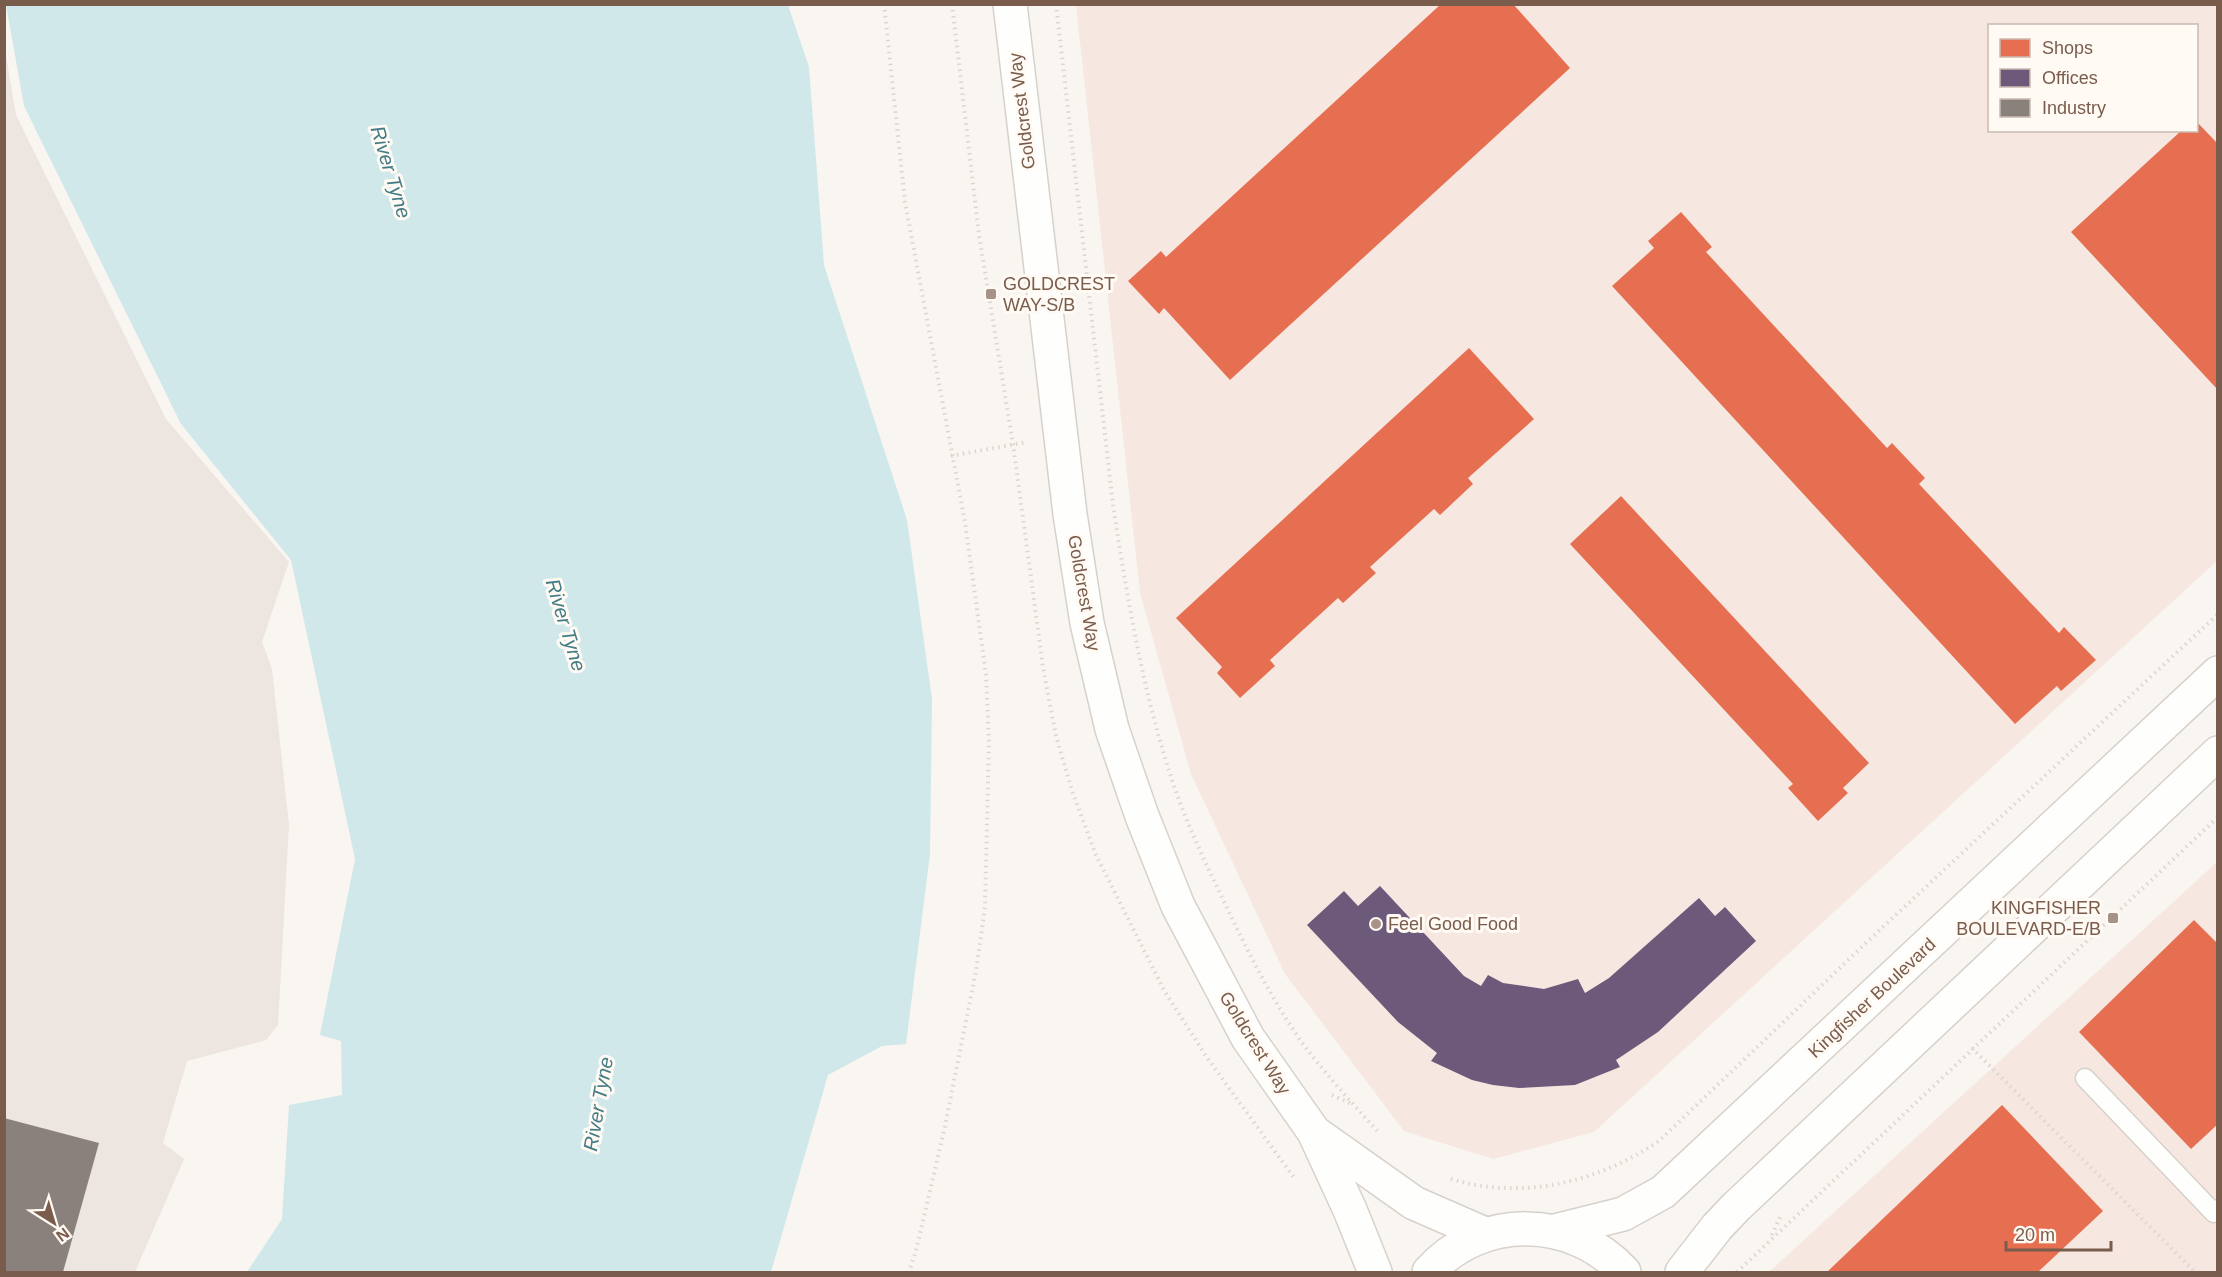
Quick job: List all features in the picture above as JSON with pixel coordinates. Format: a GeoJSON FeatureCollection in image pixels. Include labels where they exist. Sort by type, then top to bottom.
{"type":"FeatureCollection","features":[{"type":"Feature","properties":{"kind":"street","name":"Goldcrest Way"},"geometry":{"type":"LineString","coordinates":[[1010,4],[1061,435],[1088,623],[1112,729],[1142,816],[1179,906],[1227,1000],[1265,1065],[1314,1132]]}},
{"type":"Feature","properties":{"kind":"street","name":"Kingfisher Boulevard"},"geometry":{"type":"LineString","coordinates":[[1555,1231],[1623,1214],[1664,1192],[2217,673]]}},
{"type":"Feature","properties":{"kind":"street"},"geometry":{"type":"LineString","coordinates":[[1682,1272],[1717,1227],[1736,1207],[2217,753]]}},
{"type":"Feature","properties":{"kind":"street"},"geometry":{"type":"LineString","coordinates":[[1314,1132],[1414,1203],[1485,1234]]}},
{"type":"Feature","properties":{"kind":"street"},"geometry":{"type":"LineString","coordinates":[[1314,1132],[1350,1210],[1375,1272]]}},
{"type":"Feature","properties":{"kind":"street"},"geometry":{"type":"LineString","coordinates":[[1429,1272],[1459,1246],[1485,1234],[1512,1229],[1555,1231],[1599,1251],[1624,1272]]}},
{"type":"Feature","properties":{"kind":"lane"},"geometry":{"type":"LineString","coordinates":[[2085,1078],[2214,1212],[2217,1209]]}},
{"type":"Feature","properties":{"kind":"path"},"geometry":{"type":"LineString","coordinates":[[884,4],[904,202],[964,522],[986,675],[989,742],[985,907],[976,970],[949,1104],[916,1251],[909,1272]]}},
{"type":"Feature","properties":{"kind":"path"},"geometry":{"type":"LineString","coordinates":[[1056,4],[1113,505],[1124,577],[1152,709],[1172,781],[1197,842],[1250,955],[1305,1046],[1387,1142]]}},
{"type":"Feature","properties":{"kind":"path"},"geometry":{"type":"LineString","coordinates":[[951,456],[1061,435]]}},
{"type":"Feature","properties":{"kind":"path"},"geometry":{"type":"LineString","coordinates":[[1446,1177],[1507,1189],[1556,1185],[1581,1179],[1623,1162],[1651,1147],[1677,1126],[1868,941],[2217,615]]}},
{"type":"Feature","properties":{"kind":"path"},"geometry":{"type":"LineString","coordinates":[[1737,1272],[2217,817]]}},
{"type":"Feature","properties":{"kind":"path"},"geometry":{"type":"LineString","coordinates":[[1972,1048],[2195,1272]]}},
{"type":"Feature","properties":{"kind":"shaded area"},"geometry":{"type":"Polygon","coordinates":[[[1076,5],[2217,5],[2217,561],[1594,1132],[1493,1159],[1404,1131],[1285,974],[1191,774],[1140,593],[1076,5]]]}},
{"type":"Feature","properties":{"kind":"shaded area"},"geometry":{"type":"Polygon","coordinates":[[[4,44],[16,115],[166,419],[289,562],[262,642],[272,669],[289,825],[278,1025],[266,1040],[187,1061],[163,1143],[184,1159],[135,1272],[5,1272],[4,44]]]}},
{"type":"Feature","properties":{"kind":"shaded area"},"geometry":{"type":"Polygon","coordinates":[[[2217,862],[2217,1272],[1769,1272],[2217,862]]]}},
{"type":"Feature","properties":{"kind":"water","name":"River Tyne"},"geometry":{"type":"Polygon","coordinates":[[[6,5],[788,5],[809,67],[824,265],[907,520],[932,699],[930,854],[906,1044],[882,1046],[828,1075],[771,1272],[247,1272],[282,1219],[289,1105],[342,1095],[341,1041],[320,1035],[355,859],[291,560],[181,424],[24,106],[6,5]]]}},
{"type":"Feature","properties":{"kind":"building: Shops"},"geometry":{"type":"Polygon","coordinates":[[[1441,4],[1513,4],[1570,68],[1230,380],[1164,308],[1159,314],[1128,281],[1161,251],[1166,257],[1441,4]]]}},
{"type":"Feature","properties":{"kind":"building: Shops"},"geometry":{"type":"Polygon","coordinates":[[[2198,123],[2218,144],[2218,390],[2071,232],[2180,132],[2198,132],[2198,123]]]}},
{"type":"Feature","properties":{"kind":"building: Shops"},"geometry":{"type":"Polygon","coordinates":[[[1681,212],[1712,247],[1706,252],[1887,448],[1892,443],[1925,478],[1919,484],[2059,633],[2064,627],[2096,660],[2061,691],[2057,686],[2015,724],[1612,286],[1654,248],[1648,241],[1681,212]]]}},
{"type":"Feature","properties":{"kind":"building: Shops"},"geometry":{"type":"Polygon","coordinates":[[[1469,348],[1534,419],[1468,478],[1473,484],[1440,515],[1434,509],[1370,567],[1376,573],[1343,603],[1338,598],[1270,660],[1275,666],[1240,698],[1217,673],[1222,667],[1176,618],[1469,348]]]}},
{"type":"Feature","properties":{"kind":"building: Shops"},"geometry":{"type":"Polygon","coordinates":[[[1621,496],[1869,763],[1843,788],[1848,793],[1818,821],[1788,788],[1793,784],[1570,544],[1621,496]]]}},
{"type":"Feature","properties":{"kind":"building: Shops"},"geometry":{"type":"Polygon","coordinates":[[[2194,920],[2218,944],[2218,1124],[2191,1149],[2079,1032],[2194,920]]]}},
{"type":"Feature","properties":{"kind":"building: Shops"},"geometry":{"type":"Polygon","coordinates":[[[2002,1105],[2103,1211],[2038,1272],[1827,1272],[2002,1105]]]}},
{"type":"Feature","properties":{"kind":"building: Offices"},"geometry":{"type":"Polygon","coordinates":[[[1380,886],[1464,976],[1481,986],[1488,975],[1503,983],[1544,989],[1578,979],[1585,993],[1609,978],[1699,898],[1715,916],[1725,907],[1756,941],[1658,1032],[1616,1060],[1620,1067],[1575,1085],[1519,1088],[1493,1085],[1472,1080],[1431,1061],[1437,1053],[1398,1022],[1307,925],[1344,891],[1358,906],[1380,886]]]}},
{"type":"Feature","properties":{"kind":"building: Industry"},"geometry":{"type":"Polygon","coordinates":[[[4,1118],[99,1143],[63,1272],[4,1272],[4,1118]]]}},
{"type":"Feature","properties":{"kind":"place","name":"GOLDCREST WAY-S/B"},"geometry":{"type":"Point","coordinates":[991,294]}},
{"type":"Feature","properties":{"kind":"place","name":"KINGFISHER BOULEVARD-E/B"},"geometry":{"type":"Point","coordinates":[2113,918]}},
{"type":"Feature","properties":{"kind":"place","name":"Feel Good Food"},"geometry":{"type":"Point","coordinates":[1376,924]}}]}
